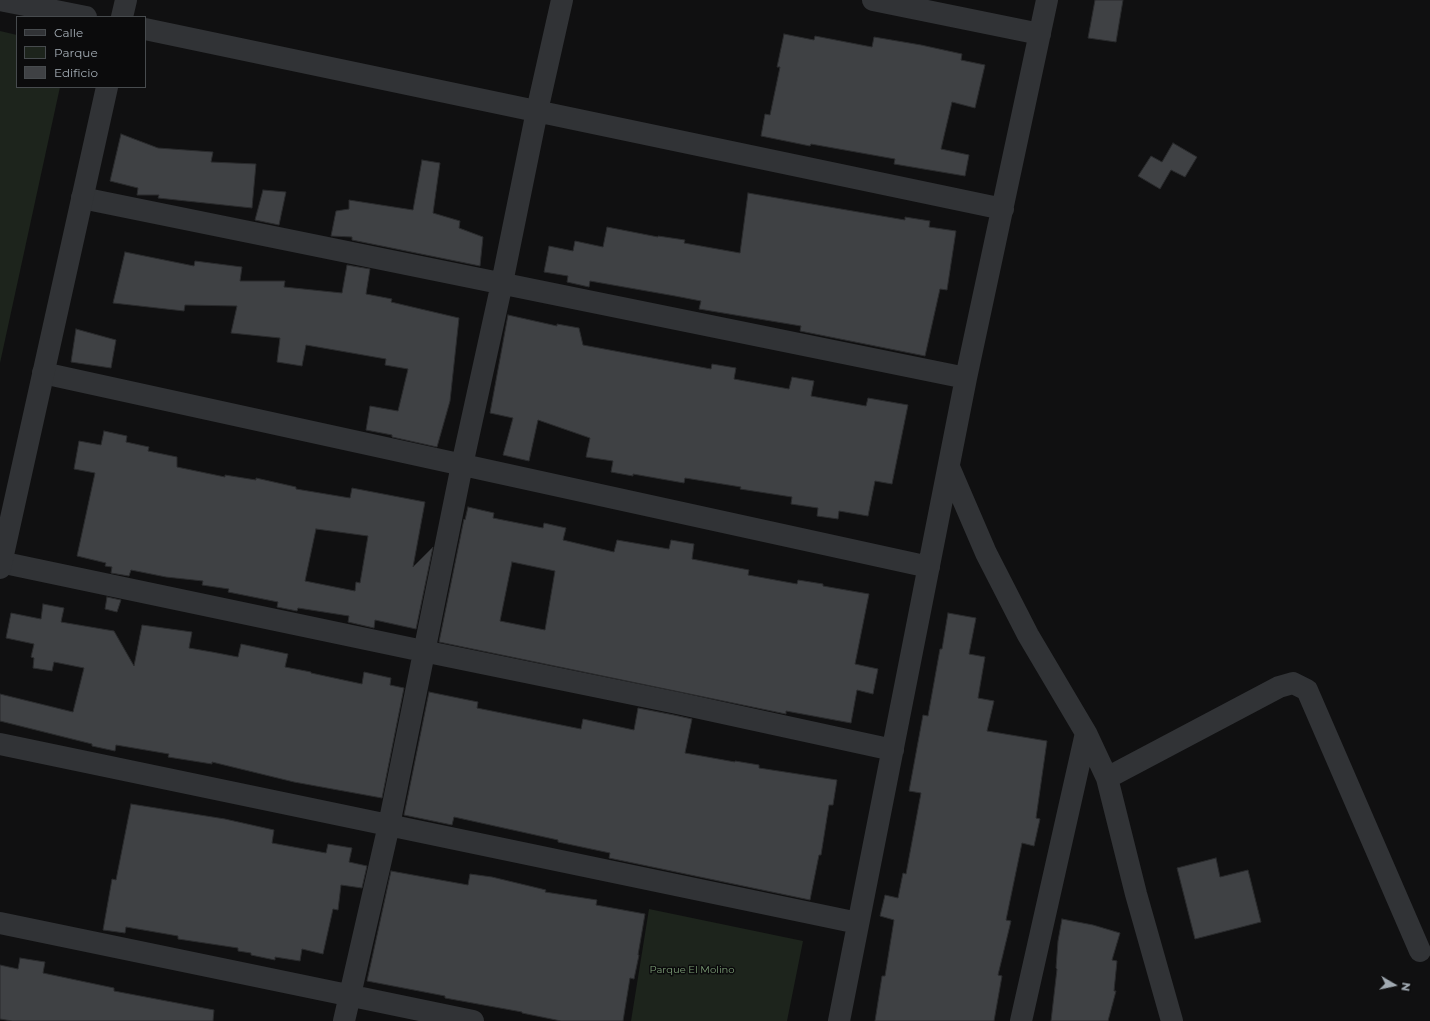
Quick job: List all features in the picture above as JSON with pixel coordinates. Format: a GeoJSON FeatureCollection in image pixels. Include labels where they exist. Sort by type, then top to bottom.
{"type":"FeatureCollection","features":[{"type":"Feature","properties":{"kind":"street"},"geometry":{"type":"LineString","coordinates":[[0,0],[81,16]]}},
{"type":"Feature","properties":{"kind":"street"},"geometry":{"type":"LineString","coordinates":[[122,16],[126,0]]}},
{"type":"Feature","properties":{"kind":"street"},"geometry":{"type":"LineString","coordinates":[[344,1021],[389,825],[462,465],[562,0]]}},
{"type":"Feature","properties":{"kind":"street"},"geometry":{"type":"LineString","coordinates":[[873,0],[1040,34]]}},
{"type":"Feature","properties":{"kind":"street"},"geometry":{"type":"LineString","coordinates":[[839,1021],[966,378],[1047,0]]}},
{"type":"Feature","properties":{"kind":"street"},"geometry":{"type":"LineString","coordinates":[[146,29],[1003,209]]}},
{"type":"Feature","properties":{"kind":"street"},"geometry":{"type":"LineString","coordinates":[[107,88],[0,564],[677,703],[893,750]]}},
{"type":"Feature","properties":{"kind":"street"},"geometry":{"type":"LineString","coordinates":[[82,198],[966,378]]}},
{"type":"Feature","properties":{"kind":"street"},"geometry":{"type":"LineString","coordinates":[[43,373],[929,567]]}},
{"type":"Feature","properties":{"kind":"street"},"geometry":{"type":"LineString","coordinates":[[949,467],[986,553],[1028,636],[1086,733],[1107,778],[1136,894],[1172,1021]]}},
{"type":"Feature","properties":{"kind":"street"},"geometry":{"type":"LineString","coordinates":[[1107,778],[1279,687],[1293,683],[1307,690],[1420,951]]}},
{"type":"Feature","properties":{"kind":"street"},"geometry":{"type":"LineString","coordinates":[[1021,1021],[1086,733]]}},
{"type":"Feature","properties":{"kind":"street"},"geometry":{"type":"LineString","coordinates":[[0,744],[858,924]]}},
{"type":"Feature","properties":{"kind":"street"},"geometry":{"type":"LineString","coordinates":[[0,923],[473,1021]]}},
{"type":"Feature","properties":{"kind":"green space"},"geometry":{"type":"Polygon","coordinates":[[[0,31],[16,35],[16,88],[60,88],[0,363],[0,31]]]}},
{"type":"Feature","properties":{"kind":"green space","name":"Parque El Molino"},"geometry":{"type":"Polygon","coordinates":[[[649,909],[803,941],[787,1021],[631,1021],[649,909]]]}},
{"type":"Feature","properties":{"kind":"building"},"geometry":{"type":"Polygon","coordinates":[[[1095,0],[1123,0],[1116,42],[1088,38],[1095,0]]]}},
{"type":"Feature","properties":{"kind":"building"},"geometry":{"type":"Polygon","coordinates":[[[784,34],[814,40],[815,36],[872,47],[874,37],[962,54],[961,60],[985,65],[975,108],[952,102],[941,149],[969,155],[965,176],[894,164],[895,159],[811,144],[810,146],[761,136],[765,114],[770,115],[780,67],[777,67],[784,34]]]}},
{"type":"Feature","properties":{"kind":"building"},"geometry":{"type":"Polygon","coordinates":[[[121,134],[158,148],[213,152],[211,162],[256,164],[252,208],[158,198],[159,195],[137,195],[138,188],[110,181],[121,134]]]}},
{"type":"Feature","properties":{"kind":"building"},"geometry":{"type":"Polygon","coordinates":[[[1173,143],[1197,157],[1185,177],[1171,170],[1160,189],[1138,176],[1151,156],[1162,162],[1173,143]]]}},
{"type":"Feature","properties":{"kind":"building"},"geometry":{"type":"Polygon","coordinates":[[[422,160],[440,163],[433,213],[460,221],[459,228],[483,237],[480,266],[352,240],[352,237],[331,236],[336,211],[349,209],[349,200],[413,210],[422,160]]]}},
{"type":"Feature","properties":{"kind":"building"},"geometry":{"type":"Polygon","coordinates":[[[263,190],[286,192],[279,225],[255,220],[263,190]]]}},
{"type":"Feature","properties":{"kind":"building"},"geometry":{"type":"Polygon","coordinates":[[[748,193],[905,220],[905,217],[930,221],[929,227],[956,231],[947,290],[940,289],[925,356],[800,331],[801,326],[699,309],[701,301],[590,281],[589,287],[567,282],[568,276],[544,272],[549,246],[573,251],[575,241],[603,247],[607,227],[658,237],[685,240],[684,243],[740,253],[748,193]]]}},
{"type":"Feature","properties":{"kind":"building"},"geometry":{"type":"Polygon","coordinates":[[[125,252],[194,266],[195,261],[242,267],[240,281],[285,281],[284,287],[342,293],[347,265],[370,269],[366,294],[392,299],[391,302],[459,318],[450,401],[437,447],[366,430],[370,406],[398,411],[408,369],[385,365],[386,359],[306,345],[302,366],[277,362],[280,338],[231,333],[237,306],[185,305],[184,311],[113,303],[125,252]]]}},
{"type":"Feature","properties":{"kind":"building"},"geometry":{"type":"Polygon","coordinates":[[[508,315],[557,326],[557,324],[579,328],[583,345],[711,369],[712,364],[736,368],[734,379],[789,389],[792,377],[814,381],[811,396],[866,406],[868,398],[908,405],[892,484],[875,481],[868,516],[839,511],[838,519],[817,516],[818,508],[791,504],[792,497],[740,489],[741,487],[685,478],[684,483],[633,474],[633,476],[611,472],[613,461],[586,457],[590,438],[538,420],[529,461],[503,455],[513,418],[490,413],[508,315]]]}},
{"type":"Feature","properties":{"kind":"building"},"geometry":{"type":"Polygon","coordinates":[[[76,329],[116,340],[111,368],[71,362],[76,329]]]}},
{"type":"Feature","properties":{"kind":"building"},"geometry":{"type":"Polygon","coordinates":[[[104,431],[127,436],[126,442],[149,447],[148,451],[177,457],[177,467],[225,477],[225,475],[256,480],[256,478],[296,487],[296,489],[350,498],[352,488],[425,502],[413,567],[433,547],[416,629],[375,620],[374,628],[348,622],[349,616],[298,608],[297,611],[277,607],[278,602],[228,592],[229,589],[202,585],[203,581],[166,577],[131,570],[129,576],[111,573],[112,567],[105,566],[106,563],[77,556],[95,473],[74,469],[79,441],[101,445],[104,431]],[[316,529],[305,581],[355,591],[356,582],[360,583],[368,536],[316,529]]]}},
{"type":"Feature","properties":{"kind":"building"},"geometry":{"type":"Polygon","coordinates":[[[468,507],[494,513],[493,518],[543,528],[544,523],[566,528],[563,540],[614,552],[617,540],[669,549],[671,540],[694,544],[692,559],[749,570],[748,575],[797,584],[798,580],[869,594],[855,664],[878,669],[873,694],[857,690],[851,723],[786,711],[786,714],[439,642],[464,519],[465,520],[468,507]],[[512,562],[500,621],[545,630],[555,571],[512,562]]]}},
{"type":"Feature","properties":{"kind":"building"},"geometry":{"type":"Polygon","coordinates":[[[107,597],[121,600],[117,612],[105,609],[107,597]]]}},
{"type":"Feature","properties":{"kind":"building"},"geometry":{"type":"Polygon","coordinates":[[[43,604],[64,608],[61,622],[114,631],[134,666],[142,625],[192,632],[189,648],[238,657],[241,644],[288,654],[285,667],[311,673],[362,684],[364,672],[391,678],[390,685],[404,688],[382,798],[294,782],[212,762],[212,764],[168,757],[169,754],[116,745],[115,751],[0,721],[0,694],[73,712],[84,668],[54,662],[52,671],[33,668],[34,658],[31,657],[34,644],[6,638],[11,613],[41,619],[43,604]]]}},
{"type":"Feature","properties":{"kind":"building"},"geometry":{"type":"Polygon","coordinates":[[[948,613],[976,618],[969,654],[985,657],[978,698],[994,701],[987,731],[1047,741],[1036,818],[1040,819],[1034,846],[1022,843],[1006,920],[1011,921],[998,975],[1002,976],[994,1021],[875,1021],[882,976],[885,976],[894,920],[880,916],[885,895],[898,898],[903,873],[906,874],[921,793],[909,791],[923,715],[928,716],[948,613]]]}},
{"type":"Feature","properties":{"kind":"building"},"geometry":{"type":"Polygon","coordinates":[[[429,692],[478,702],[477,708],[581,729],[583,719],[634,730],[638,708],[674,715],[692,719],[685,753],[759,765],[759,768],[837,780],[833,805],[829,805],[821,855],[819,855],[810,900],[609,858],[610,853],[454,817],[452,825],[404,815],[429,692]]]}},
{"type":"Feature","properties":{"kind":"building"},"geometry":{"type":"Polygon","coordinates":[[[131,804],[225,819],[274,830],[272,843],[326,853],[328,844],[352,848],[349,862],[367,866],[362,888],[341,885],[338,910],[333,909],[323,954],[302,949],[300,961],[275,957],[275,960],[238,951],[238,948],[178,939],[178,936],[126,927],[125,933],[103,930],[112,879],[116,880],[131,804]]]}},
{"type":"Feature","properties":{"kind":"building"},"geometry":{"type":"Polygon","coordinates":[[[1216,858],[1220,877],[1248,870],[1261,922],[1195,939],[1177,868],[1216,858]]]}},
{"type":"Feature","properties":{"kind":"building"},"geometry":{"type":"Polygon","coordinates":[[[391,871],[468,885],[470,874],[492,877],[546,890],[545,892],[597,900],[596,905],[645,914],[639,955],[634,979],[630,978],[623,1021],[561,1021],[367,981],[391,871]]]}},
{"type":"Feature","properties":{"kind":"building"},"geometry":{"type":"Polygon","coordinates":[[[1062,919],[1093,925],[1120,933],[1112,960],[1117,961],[1114,991],[1116,991],[1108,1021],[1051,1021],[1057,969],[1058,941],[1062,919]]]}},
{"type":"Feature","properties":{"kind":"building"},"geometry":{"type":"Polygon","coordinates":[[[20,958],[45,962],[43,973],[114,988],[114,991],[214,1010],[213,1021],[12,1021],[0,1019],[0,965],[18,969],[20,958]]]}}]}
